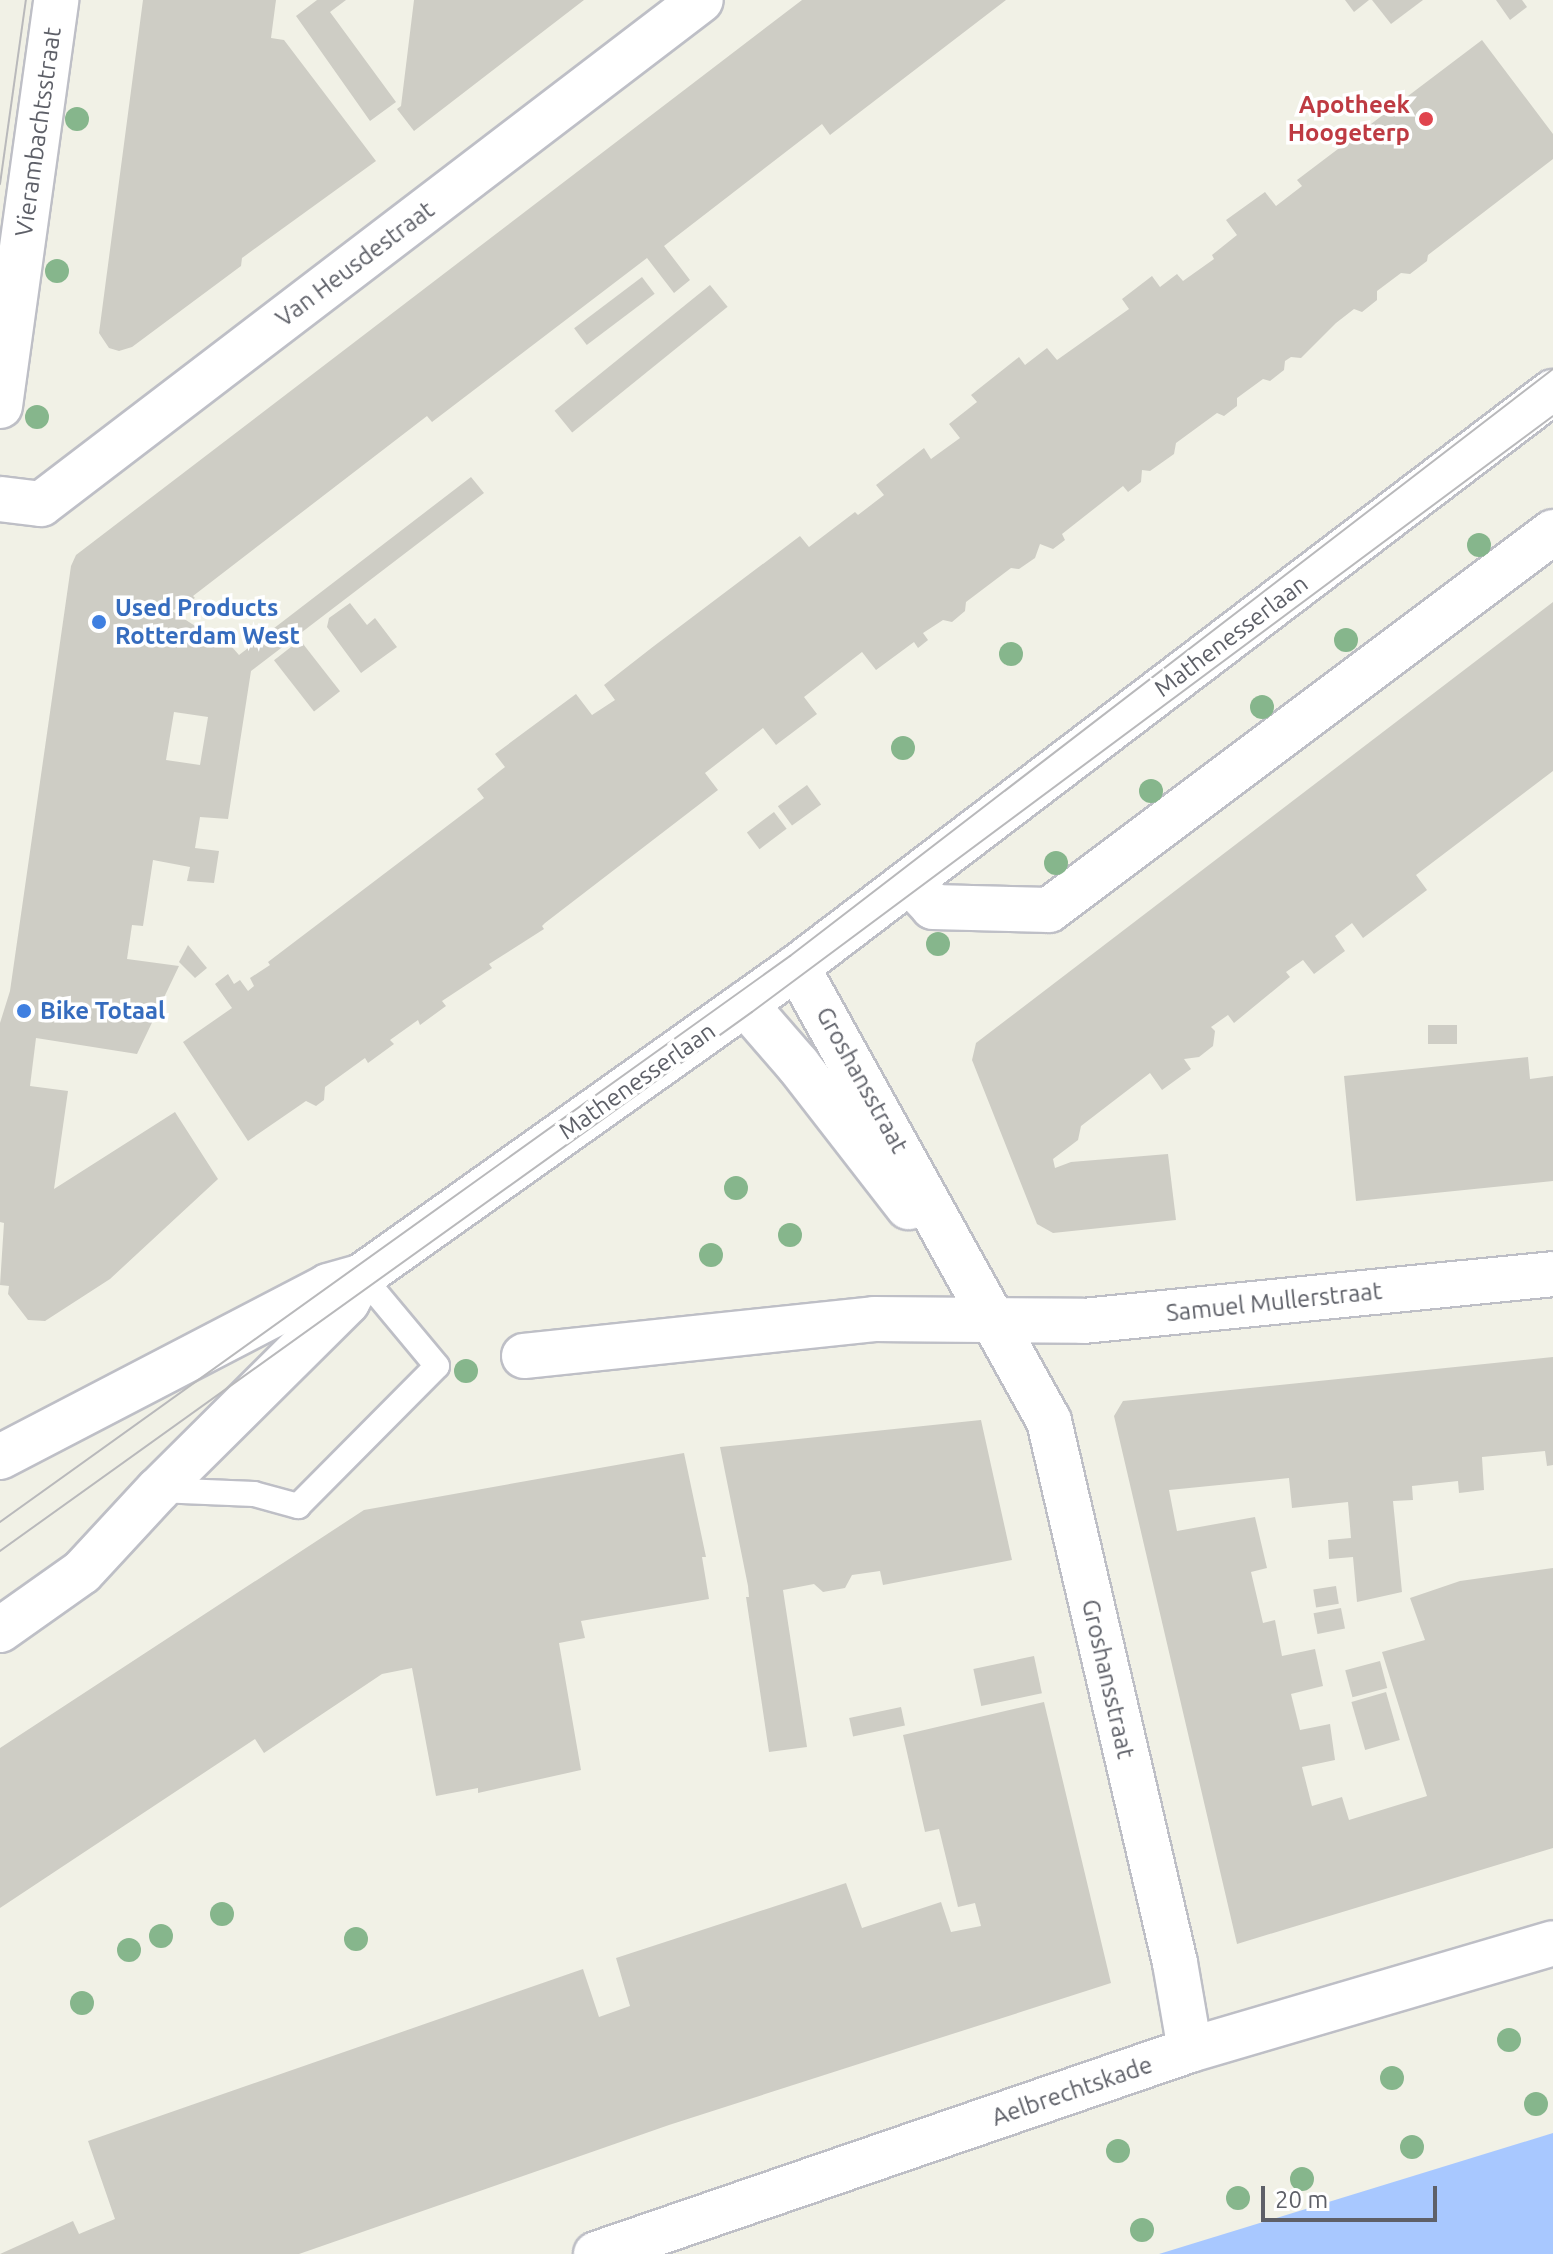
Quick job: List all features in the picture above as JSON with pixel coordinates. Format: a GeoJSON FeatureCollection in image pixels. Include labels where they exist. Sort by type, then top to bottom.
{"type":"FeatureCollection","features":[{"type":"Feature","properties":{"kind":"street","name":"Vierambachtsstraat"},"geometry":{"type":"LineString","coordinates":[[0,406],[56,0]]}},
{"type":"Feature","properties":{"kind":"street","name":"Van Heusdestraat"},"geometry":{"type":"LineString","coordinates":[[0,499],[41,504],[701,0]]}},
{"type":"Feature","properties":{"kind":"street","name":"Mathenesserlaan"},"geometry":{"type":"LineString","coordinates":[[0,1457],[328,1286],[362,1276],[797,967],[1553,392]]}},
{"type":"Feature","properties":{"kind":"street"},"geometry":{"type":"LineString","coordinates":[[910,882],[933,907],[1049,910],[1553,532]]}},
{"type":"Feature","properties":{"kind":"street","name":"Groshansstraat"},"geometry":{"type":"LineString","coordinates":[[797,967],[1049,1421],[1175,1963],[1190,2050]]}},
{"type":"Feature","properties":{"kind":"street","name":"Groshansstraat"},"geometry":{"type":"LineString","coordinates":[[745,1004],[798,1065],[995,1320]]}},
{"type":"Feature","properties":{"kind":"street","name":"Samuel Mullerstraat"},"geometry":{"type":"LineString","coordinates":[[995,1320],[1083,1321],[1553,1274]]}},
{"type":"Feature","properties":{"kind":"street","name":"Mathenesserlaan"},"geometry":{"type":"LineString","coordinates":[[0,1630],[82,1572],[158,1490],[347,1302],[362,1276]]}},
{"type":"Feature","properties":{"kind":"street"},"geometry":{"type":"LineString","coordinates":[[524,1356],[874,1319],[995,1320]]}},
{"type":"Feature","properties":{"kind":"street","name":"Aelbrechtskade"},"geometry":{"type":"LineString","coordinates":[[596,2254],[1190,2050],[1553,1943]]}},
{"type":"Feature","properties":{"kind":"lane"},"geometry":{"type":"LineString","coordinates":[[158,1490],[254,1494],[298,1506],[437,1366],[362,1276]]}},
{"type":"Feature","properties":{"kind":"water"},"geometry":{"type":"Polygon","coordinates":[[[1553,2133],[1553,2254],[1159,2254],[1553,2133]]]}},
{"type":"Feature","properties":{"kind":"building"},"geometry":{"type":"Polygon","coordinates":[[[143,0],[276,0],[271,38],[284,40],[376,161],[242,258],[241,266],[132,347],[119,351],[109,348],[99,333],[143,0]]]}},
{"type":"Feature","properties":{"kind":"building"},"geometry":{"type":"Polygon","coordinates":[[[317,0],[346,0],[330,12],[396,102],[370,121],[296,16],[317,0]]]}},
{"type":"Feature","properties":{"kind":"building"},"geometry":{"type":"Polygon","coordinates":[[[414,0],[584,0],[414,131],[397,109],[401,106],[414,0]]]}},
{"type":"Feature","properties":{"kind":"building"},"geometry":{"type":"Polygon","coordinates":[[[802,0],[1006,0],[830,135],[822,124],[664,246],[690,280],[674,293],[647,258],[432,422],[427,416],[193,596],[195,598],[172,611],[209,635],[217,630],[239,655],[471,477],[484,493],[251,671],[228,819],[200,817],[195,848],[219,851],[214,883],[187,881],[190,867],[153,860],[143,926],[132,925],[127,959],[179,966],[137,1054],[36,1038],[30,1086],[68,1091],[54,1189],[175,1112],[218,1179],[110,1279],[45,1321],[28,1320],[8,1294],[9,1286],[0,1285],[4,1223],[0,1222],[0,1023],[10,991],[71,566],[76,555],[802,0]],[[174,712],[166,760],[200,765],[208,717],[174,712]]]}},
{"type":"Feature","properties":{"kind":"building"},"geometry":{"type":"Polygon","coordinates":[[[1345,0],[1369,0],[1354,12],[1345,0]]]}},
{"type":"Feature","properties":{"kind":"building"},"geometry":{"type":"Polygon","coordinates":[[[1372,0],[1423,0],[1391,24],[1372,0]]]}},
{"type":"Feature","properties":{"kind":"building"},"geometry":{"type":"Polygon","coordinates":[[[1496,0],[1522,0],[1527,7],[1510,20],[1496,0]]]}},
{"type":"Feature","properties":{"kind":"building"},"geometry":{"type":"Polygon","coordinates":[[[1482,40],[1553,134],[1553,159],[1428,255],[1427,261],[1410,274],[1401,273],[1377,291],[1377,300],[1362,312],[1354,309],[1336,323],[1301,358],[1291,357],[1285,361],[1284,370],[1270,381],[1263,379],[1237,398],[1237,406],[1224,416],[1217,413],[1176,443],[1174,454],[1150,471],[1142,470],[1141,482],[1128,492],[1123,486],[1062,534],[1065,540],[1053,549],[1040,544],[1035,558],[1019,569],[1011,568],[966,602],[965,611],[952,622],[943,620],[923,633],[928,640],[918,648],[914,642],[876,670],[862,652],[804,697],[817,714],[776,745],[763,728],[705,773],[718,790],[545,923],[542,926],[544,929],[489,964],[492,968],[442,1001],[446,1006],[420,1025],[418,1020],[390,1040],[394,1044],[368,1063],[365,1058],[325,1087],[324,1100],[316,1106],[306,1101],[248,1141],[183,1042],[232,1008],[215,984],[228,974],[234,984],[240,980],[248,991],[254,986],[250,978],[270,965],[268,962],[484,798],[477,789],[505,767],[495,754],[576,694],[592,715],[615,700],[604,685],[654,646],[800,536],[809,547],[855,512],[858,515],[884,495],[876,485],[924,448],[931,459],[960,438],[949,424],[977,402],[971,395],[1019,357],[1025,365],[1047,348],[1057,360],[1129,309],[1122,299],[1152,276],[1160,287],[1177,274],[1183,281],[1214,259],[1212,255],[1237,235],[1226,220],[1265,192],[1276,206],[1302,186],[1297,180],[1482,40]]]}},
{"type":"Feature","properties":{"kind":"building"},"geometry":{"type":"Polygon","coordinates":[[[642,277],[655,294],[587,345],[574,328],[642,277]]]}},
{"type":"Feature","properties":{"kind":"building"},"geometry":{"type":"Polygon","coordinates":[[[710,285],[728,307],[572,433],[555,411],[710,285]]]}},
{"type":"Feature","properties":{"kind":"building"},"geometry":{"type":"Polygon","coordinates":[[[1553,602],[1553,771],[1416,875],[1427,890],[1363,938],[1352,923],[1335,936],[1345,951],[1314,974],[1303,960],[1286,972],[1290,977],[1234,1023],[1228,1015],[1211,1027],[1215,1031],[1213,1046],[1199,1057],[1184,1059],[1191,1069],[1162,1090],[1150,1073],[1081,1126],[1078,1140],[1053,1159],[1055,1168],[1071,1162],[1168,1154],[1176,1220],[1053,1233],[1037,1224],[972,1060],[976,1043],[1553,602]]]}},
{"type":"Feature","properties":{"kind":"building"},"geometry":{"type":"Polygon","coordinates":[[[350,603],[367,625],[375,618],[397,647],[361,673],[327,627],[329,618],[350,603]]]}},
{"type":"Feature","properties":{"kind":"building"},"geometry":{"type":"Polygon","coordinates":[[[300,640],[340,691],[314,712],[274,660],[300,640]]]}},
{"type":"Feature","properties":{"kind":"building"},"geometry":{"type":"Polygon","coordinates":[[[807,785],[821,804],[792,826],[778,806],[807,785]]]}},
{"type":"Feature","properties":{"kind":"building"},"geometry":{"type":"Polygon","coordinates":[[[774,812],[787,829],[759,849],[747,832],[774,812]]]}},
{"type":"Feature","properties":{"kind":"building"},"geometry":{"type":"Polygon","coordinates":[[[188,945],[207,968],[195,978],[179,962],[188,945]]]}},
{"type":"Feature","properties":{"kind":"building"},"geometry":{"type":"Polygon","coordinates":[[[1428,1025],[1457,1025],[1457,1044],[1428,1044],[1428,1025]]]}},
{"type":"Feature","properties":{"kind":"building"},"geometry":{"type":"Polygon","coordinates":[[[1528,1057],[1530,1079],[1553,1076],[1553,1181],[1356,1201],[1344,1076],[1528,1057]]]}},
{"type":"Feature","properties":{"kind":"building"},"geometry":{"type":"Polygon","coordinates":[[[1553,1357],[1553,1465],[1547,1466],[1545,1451],[1482,1457],[1484,1490],[1459,1493],[1458,1481],[1412,1486],[1413,1500],[1393,1501],[1402,1592],[1357,1602],[1353,1557],[1329,1559],[1328,1540],[1351,1538],[1348,1502],[1292,1508],[1289,1478],[1169,1490],[1177,1531],[1255,1517],[1267,1568],[1251,1572],[1263,1623],[1275,1620],[1282,1656],[1315,1649],[1323,1686],[1291,1694],[1300,1730],[1330,1724],[1335,1760],[1302,1767],[1312,1806],[1342,1797],[1349,1820],[1427,1796],[1382,1652],[1425,1640],[1410,1598],[1460,1581],[1553,1568],[1553,1848],[1237,1944],[1114,1416],[1123,1401],[1553,1357]]]}},
{"type":"Feature","properties":{"kind":"building"},"geometry":{"type":"Polygon","coordinates":[[[981,1420],[1012,1560],[883,1585],[880,1571],[852,1575],[845,1588],[823,1592],[814,1584],[783,1590],[807,1747],[769,1752],[746,1597],[749,1597],[748,1586],[720,1447],[981,1420]]]}},
{"type":"Feature","properties":{"kind":"building"},"geometry":{"type":"Polygon","coordinates":[[[684,1453],[706,1557],[702,1557],[709,1599],[581,1621],[585,1638],[559,1643],[581,1770],[478,1793],[478,1788],[436,1796],[412,1668],[382,1674],[264,1753],[255,1739],[0,1908],[0,1748],[364,1510],[684,1453]]]}},
{"type":"Feature","properties":{"kind":"building"},"geometry":{"type":"Polygon","coordinates":[[[1336,1586],[1339,1604],[1316,1607],[1313,1590],[1336,1586]]]}},
{"type":"Feature","properties":{"kind":"building"},"geometry":{"type":"Polygon","coordinates":[[[1341,1608],[1345,1629],[1318,1634],[1314,1613],[1341,1608]]]}},
{"type":"Feature","properties":{"kind":"building"},"geometry":{"type":"Polygon","coordinates":[[[1034,1656],[1042,1693],[981,1706],[973,1669],[1034,1656]]]}},
{"type":"Feature","properties":{"kind":"building"},"geometry":{"type":"Polygon","coordinates":[[[1380,1661],[1387,1688],[1352,1697],[1345,1670],[1380,1661]]]}},
{"type":"Feature","properties":{"kind":"building"},"geometry":{"type":"Polygon","coordinates":[[[1386,1692],[1400,1740],[1365,1750],[1351,1702],[1386,1692]]]}},
{"type":"Feature","properties":{"kind":"building"},"geometry":{"type":"Polygon","coordinates":[[[1044,1702],[1111,1983],[669,2125],[299,2254],[0,2254],[73,2221],[79,2234],[115,2219],[88,2141],[583,1969],[599,2017],[630,2006],[616,1958],[846,1883],[862,1928],[941,1902],[951,1932],[981,1926],[975,1903],[958,1907],[939,1829],[925,1832],[903,1735],[1044,1702]]]}},
{"type":"Feature","properties":{"kind":"building"},"geometry":{"type":"Polygon","coordinates":[[[901,1707],[905,1726],[853,1737],[849,1718],[901,1707]]]}},
{"type":"Feature","properties":{"kind":"tram line"},"geometry":{"type":"LineString","coordinates":[[0,184],[26,0]]}},
{"type":"Feature","properties":{"kind":"tram line"},"geometry":{"type":"LineString","coordinates":[[0,1522],[790,956],[1553,369]]}},
{"type":"Feature","properties":{"kind":"tram line"},"geometry":{"type":"LineString","coordinates":[[0,1551],[752,1012],[1553,416]]}},
{"type":"Feature","properties":{"kind":"place","name":"Apotheek Hoogeterp"},"geometry":{"type":"Point","coordinates":[1426,119]}},
{"type":"Feature","properties":{"kind":"place","name":"Used Products Rotterdam West"},"geometry":{"type":"Point","coordinates":[99,622]}},
{"type":"Feature","properties":{"kind":"place","name":"Bike Totaal"},"geometry":{"type":"Point","coordinates":[24,1011]}}]}
